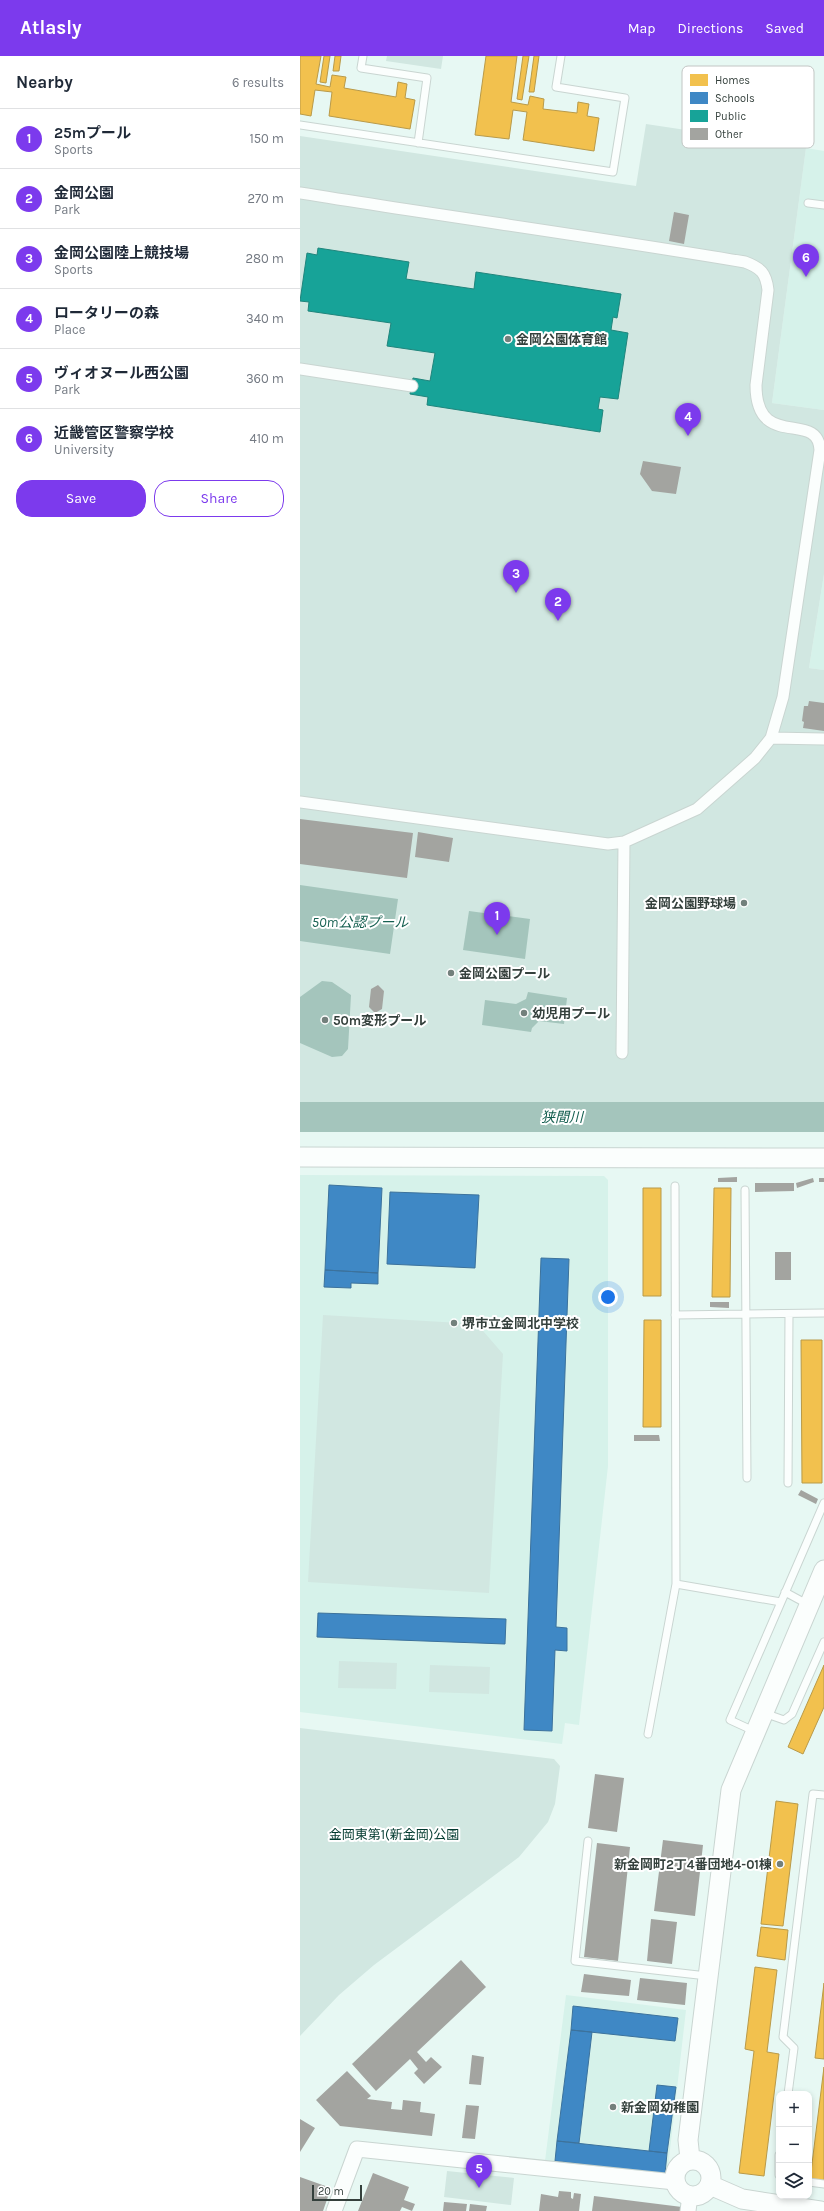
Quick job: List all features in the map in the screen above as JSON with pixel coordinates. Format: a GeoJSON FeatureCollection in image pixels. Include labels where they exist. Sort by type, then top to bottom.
{"type":"FeatureCollection","features":[{"type":"Feature","properties":{"kind":"street"},"geometry":{"type":"LineString","coordinates":[[300,193],[625,242],[745,262],[758,267],[766,278],[768,290],[756,385],[756,400],[759,410],[766,419],[779,426],[809,431],[820,440],[820,450],[783,697],[771,738],[755,758],[697,809],[624,842],[608,844],[300,802]]}},
{"type":"Feature","properties":{"kind":"street"},"geometry":{"type":"LineString","coordinates":[[300,369],[412,386]]}},
{"type":"Feature","properties":{"kind":"street"},"geometry":{"type":"LineString","coordinates":[[771,738],[824,739]]}},
{"type":"Feature","properties":{"kind":"street"},"geometry":{"type":"LineString","coordinates":[[622,1053],[624,842]]}},
{"type":"Feature","properties":{"kind":"street"},"geometry":{"type":"LineString","coordinates":[[300,1157],[824,1158]]}},
{"type":"Feature","properties":{"kind":"street"},"geometry":{"type":"LineString","coordinates":[[690,2159],[688,2140],[731,1790],[824,1570]]}},
{"type":"Feature","properties":{"kind":"street"},"geometry":{"type":"LineString","coordinates":[[334,2211],[357,2149],[675,2182]]}},
{"type":"Feature","properties":{"kind":"street"},"geometry":{"type":"LineString","coordinates":[[690,2159],[702,2161],[707,2165],[711,2176],[710,2185],[689,2203],[675,2182],[679,2167],[690,2159]]}},
{"type":"Feature","properties":{"kind":"street"},"geometry":{"type":"LineString","coordinates":[[710,2185],[742,2199],[820,2211]]}},
{"type":"Feature","properties":{"kind":"lane"},"geometry":{"type":"LineString","coordinates":[[363,56],[361,68],[427,78],[418,143]]}},
{"type":"Feature","properties":{"kind":"lane"},"geometry":{"type":"LineString","coordinates":[[300,125],[613,172],[625,98],[556,88],[561,56]]}},
{"type":"Feature","properties":{"kind":"lane"},"geometry":{"type":"LineString","coordinates":[[808,203],[824,205]]}},
{"type":"Feature","properties":{"kind":"lane"},"geometry":{"type":"LineString","coordinates":[[648,1734],[676,1584],[675,1186]]}},
{"type":"Feature","properties":{"kind":"lane"},"geometry":{"type":"LineString","coordinates":[[745,1190],[747,1478]]}},
{"type":"Feature","properties":{"kind":"lane"},"geometry":{"type":"LineString","coordinates":[[675,1315],[824,1313]]}},
{"type":"Feature","properties":{"kind":"lane"},"geometry":{"type":"LineString","coordinates":[[788,1483],[789,1314]]}},
{"type":"Feature","properties":{"kind":"lane"},"geometry":{"type":"LineString","coordinates":[[755,1732],[730,1720],[824,1503]]}},
{"type":"Feature","properties":{"kind":"lane"},"geometry":{"type":"LineString","coordinates":[[676,1584],[781,1602]]}},
{"type":"Feature","properties":{"kind":"lane"},"geometry":{"type":"LineString","coordinates":[[785,1592],[809,1605]]}},
{"type":"Feature","properties":{"kind":"lane"},"geometry":{"type":"LineString","coordinates":[[763,1712],[784,1720],[792,1714],[824,1642]]}},
{"type":"Feature","properties":{"kind":"lane"},"geometry":{"type":"LineString","coordinates":[[788,2091],[794,2048],[783,2037],[791,1965],[813,1794],[824,1796]]}},
{"type":"Feature","properties":{"kind":"lane"},"geometry":{"type":"LineString","coordinates":[[588,1840],[575,1961],[707,1976]]}},
{"type":"Feature","properties":{"kind":"lane"},"geometry":{"type":"LineString","coordinates":[[812,2182],[824,2184]]}},
{"type":"Feature","properties":{"kind":"shaded area"},"geometry":{"type":"Polygon","coordinates":[[[806,148],[824,151],[824,410],[772,403],[806,148]]]}},
{"type":"Feature","properties":{"kind":"shaded area"},"geometry":{"type":"Polygon","coordinates":[[[824,574],[824,670],[809,668],[824,574]]]}},
{"type":"Feature","properties":{"kind":"shaded area","name":"堺市立金岡北中学校"},"geometry":{"type":"Polygon","coordinates":[[[300,1175],[604,1176],[608,1180],[608,1466],[579,1725],[565,1723],[562,1744],[300,1712],[300,1175]]]}},
{"type":"Feature","properties":{"kind":"shaded area","name":"新金岡幼稚園"},"geometry":{"type":"Polygon","coordinates":[[[566,1995],[686,2010],[667,2176],[545,2161],[566,1995]]]}},
{"type":"Feature","properties":{"kind":"green space"},"geometry":{"type":"Polygon","coordinates":[[[387,56],[443,56],[441,69],[386,61],[387,56]]]}},
{"type":"Feature","properties":{"kind":"green space"},"geometry":{"type":"Polygon","coordinates":[[[646,124],[682,129],[682,148],[806,148],[772,403],[824,410],[824,574],[809,668],[824,670],[824,1102],[300,1104],[300,136],[636,186],[646,124]]]}},
{"type":"Feature","properties":{"kind":"green space"},"geometry":{"type":"Polygon","coordinates":[[[323,1315],[477,1324],[503,1354],[489,1593],[308,1582],[323,1315]]]}},
{"type":"Feature","properties":{"kind":"green space"},"geometry":{"type":"Polygon","coordinates":[[[339,1661],[397,1663],[396,1689],[338,1688],[339,1661]]]}},
{"type":"Feature","properties":{"kind":"green space"},"geometry":{"type":"Polygon","coordinates":[[[430,1665],[490,1667],[489,1694],[429,1692],[430,1665]]]}},
{"type":"Feature","properties":{"kind":"green space","name":"金岡東第1(新金岡)公園"},"geometry":{"type":"Polygon","coordinates":[[[300,1728],[554,1759],[560,1766],[555,1804],[548,1822],[519,1857],[374,1965],[339,1995],[300,2036],[300,1728]]]}},
{"type":"Feature","properties":{"kind":"green space"},"geometry":{"type":"Polygon","coordinates":[[[447,2171],[514,2178],[511,2205],[444,2197],[447,2171]]]}},
{"type":"Feature","properties":{"kind":"water","name":"50m公認プール"},"geometry":{"type":"Polygon","coordinates":[[[300,885],[398,899],[390,954],[300,941],[300,885]]]}},
{"type":"Feature","properties":{"kind":"water"},"geometry":{"type":"Polygon","coordinates":[[[469,911],[530,919],[525,959],[463,950],[469,911]]]}},
{"type":"Feature","properties":{"kind":"water","name":"50m変形プール"},"geometry":{"type":"Polygon","coordinates":[[[322,981],[332,982],[351,995],[348,1049],[342,1056],[332,1057],[300,1043],[300,997],[322,981]]]}},
{"type":"Feature","properties":{"kind":"water","name":"幼児用プール"},"geometry":{"type":"Polygon","coordinates":[[[528,992],[567,998],[564,1024],[539,1021],[532,1028],[531,1032],[482,1025],[485,1000],[516,1004],[526,999],[528,992]]]}},
{"type":"Feature","properties":{"kind":"building: Homes"},"geometry":{"type":"Polygon","coordinates":[[[300,56],[321,56],[316,84],[330,87],[332,75],[346,77],[344,88],[396,97],[398,82],[407,84],[405,98],[415,100],[410,129],[329,116],[332,92],[315,90],[311,116],[300,114],[300,56]]]}},
{"type":"Feature","properties":{"kind":"building: Homes"},"geometry":{"type":"Polygon","coordinates":[[[324,56],[330,56],[326,83],[320,82],[324,56]]]}},
{"type":"Feature","properties":{"kind":"building: Homes"},"geometry":{"type":"Polygon","coordinates":[[[335,56],[341,56],[339,71],[333,71],[335,56]]]}},
{"type":"Feature","properties":{"kind":"building: Homes"},"geometry":{"type":"Polygon","coordinates":[[[486,56],[517,56],[511,102],[528,105],[530,96],[544,99],[543,109],[577,113],[578,102],[589,104],[587,116],[599,118],[594,151],[523,140],[527,112],[513,110],[509,139],[475,135],[486,56]]]}},
{"type":"Feature","properties":{"kind":"building: Homes"},"geometry":{"type":"Polygon","coordinates":[[[523,56],[529,56],[522,100],[517,99],[523,56]]]}},
{"type":"Feature","properties":{"kind":"building: Homes"},"geometry":{"type":"Polygon","coordinates":[[[534,56],[539,56],[534,92],[529,92],[534,56]]]}},
{"type":"Feature","properties":{"kind":"building: Homes"},"geometry":{"type":"Polygon","coordinates":[[[643,1188],[661,1188],[661,1296],[643,1296],[643,1188]]]}},
{"type":"Feature","properties":{"kind":"building: Homes"},"geometry":{"type":"Polygon","coordinates":[[[714,1188],[731,1188],[730,1297],[712,1297],[714,1188]]]}},
{"type":"Feature","properties":{"kind":"building: Homes"},"geometry":{"type":"Polygon","coordinates":[[[644,1320],[661,1320],[661,1427],[643,1427],[644,1320]]]}},
{"type":"Feature","properties":{"kind":"building: Homes"},"geometry":{"type":"Polygon","coordinates":[[[801,1340],[822,1340],[822,1483],[802,1483],[801,1340]]]}},
{"type":"Feature","properties":{"kind":"building: Homes"},"geometry":{"type":"Polygon","coordinates":[[[824,1665],[824,1707],[803,1754],[788,1747],[824,1665]]]}},
{"type":"Feature","properties":{"kind":"building: Homes","name":"新金岡町2丁4番団地4-01棟"},"geometry":{"type":"Polygon","coordinates":[[[776,1801],[798,1804],[783,1926],[761,1924],[776,1801]]]}},
{"type":"Feature","properties":{"kind":"building: Homes"},"geometry":{"type":"Polygon","coordinates":[[[761,1927],[788,1930],[785,1960],[757,1956],[761,1927]]]}},
{"type":"Feature","properties":{"kind":"building: Homes"},"geometry":{"type":"Polygon","coordinates":[[[755,1967],[777,1970],[767,2052],[779,2054],[764,2176],[739,2173],[754,2051],[745,2049],[755,1967]]]}},
{"type":"Feature","properties":{"kind":"building: Homes"},"geometry":{"type":"Polygon","coordinates":[[[824,1983],[824,2059],[815,2058],[824,1983]]]}},
{"type":"Feature","properties":{"kind":"building: Homes"},"geometry":{"type":"Polygon","coordinates":[[[824,2067],[824,2182],[812,2180],[812,2164],[824,2067]]]}},
{"type":"Feature","properties":{"kind":"building: Schools"},"geometry":{"type":"Polygon","coordinates":[[[329,1185],[382,1188],[378,1273],[325,1270],[329,1185]]]}},
{"type":"Feature","properties":{"kind":"building: Schools"},"geometry":{"type":"Polygon","coordinates":[[[390,1192],[479,1195],[475,1268],[387,1264],[390,1192]]]}},
{"type":"Feature","properties":{"kind":"building: Schools"},"geometry":{"type":"Polygon","coordinates":[[[541,1258],[569,1259],[556,1627],[567,1628],[567,1651],[555,1650],[552,1731],[524,1730],[541,1258]]]}},
{"type":"Feature","properties":{"kind":"building: Schools"},"geometry":{"type":"Polygon","coordinates":[[[325,1270],[378,1273],[378,1284],[351,1283],[351,1288],[324,1287],[325,1270]]]}},
{"type":"Feature","properties":{"kind":"building: Schools"},"geometry":{"type":"Polygon","coordinates":[[[318,1613],[506,1619],[505,1644],[317,1637],[318,1613]]]}},
{"type":"Feature","properties":{"kind":"building: Schools"},"geometry":{"type":"Polygon","coordinates":[[[573,2006],[678,2018],[675,2041],[571,2030],[573,2006]]]}},
{"type":"Feature","properties":{"kind":"building: Schools"},"geometry":{"type":"Polygon","coordinates":[[[571,2030],[592,2032],[579,2143],[557,2141],[571,2030]]]}},
{"type":"Feature","properties":{"kind":"building: Schools"},"geometry":{"type":"Polygon","coordinates":[[[657,2085],[676,2087],[667,2153],[649,2151],[657,2085]]]}},
{"type":"Feature","properties":{"kind":"building: Schools"},"geometry":{"type":"Polygon","coordinates":[[[557,2141],[667,2153],[665,2174],[555,2161],[557,2141]]]}},
{"type":"Feature","properties":{"kind":"building: Public","name":"金岡公園体育館"},"geometry":{"type":"Polygon","coordinates":[[[318,248],[409,262],[406,279],[474,289],[476,272],[621,294],[617,318],[613,317],[611,330],[628,333],[618,399],[600,397],[598,409],[603,410],[600,432],[427,405],[428,397],[410,394],[413,378],[430,381],[435,353],[387,346],[391,323],[308,311],[309,302],[300,301],[307,253],[317,255],[318,248]]]}},
{"type":"Feature","properties":{"kind":"building: Other"},"geometry":{"type":"Polygon","coordinates":[[[674,212],[689,215],[684,244],[669,241],[674,212]]]}},
{"type":"Feature","properties":{"kind":"building: Other"},"geometry":{"type":"Polygon","coordinates":[[[643,461],[681,467],[676,494],[652,491],[640,474],[643,461]]]}},
{"type":"Feature","properties":{"kind":"building: Other"},"geometry":{"type":"Polygon","coordinates":[[[809,701],[824,703],[824,731],[803,728],[804,722],[802,721],[804,706],[808,706],[809,701]]]}},
{"type":"Feature","properties":{"kind":"building: Other"},"geometry":{"type":"Polygon","coordinates":[[[300,819],[413,833],[407,878],[300,864],[300,819]]]}},
{"type":"Feature","properties":{"kind":"building: Other"},"geometry":{"type":"Polygon","coordinates":[[[418,832],[453,838],[449,862],[415,857],[418,832]]]}},
{"type":"Feature","properties":{"kind":"building: Other"},"geometry":{"type":"Polygon","coordinates":[[[378,985],[384,991],[382,1009],[375,1013],[369,1007],[371,989],[378,985]]]}},
{"type":"Feature","properties":{"kind":"building: Other"},"geometry":{"type":"Polygon","coordinates":[[[737,1177],[737,1182],[718,1182],[718,1178],[737,1177]]]}},
{"type":"Feature","properties":{"kind":"building: Other"},"geometry":{"type":"Polygon","coordinates":[[[813,1178],[814,1182],[797,1188],[796,1183],[813,1178]]]}},
{"type":"Feature","properties":{"kind":"building: Other"},"geometry":{"type":"Polygon","coordinates":[[[819,1178],[824,1178],[824,1182],[819,1182],[819,1178]]]}},
{"type":"Feature","properties":{"kind":"building: Other"},"geometry":{"type":"Polygon","coordinates":[[[755,1183],[794,1183],[794,1191],[755,1192],[755,1183]]]}},
{"type":"Feature","properties":{"kind":"building: Other"},"geometry":{"type":"Polygon","coordinates":[[[775,1252],[791,1252],[791,1280],[775,1280],[775,1252]]]}},
{"type":"Feature","properties":{"kind":"building: Other"},"geometry":{"type":"Polygon","coordinates":[[[710,1302],[729,1302],[729,1308],[710,1307],[710,1302]]]}},
{"type":"Feature","properties":{"kind":"building: Other"},"geometry":{"type":"Polygon","coordinates":[[[634,1435],[659,1435],[660,1441],[634,1441],[634,1435]]]}},
{"type":"Feature","properties":{"kind":"building: Other"},"geometry":{"type":"Polygon","coordinates":[[[801,1490],[818,1499],[816,1504],[798,1495],[801,1490]]]}},
{"type":"Feature","properties":{"kind":"building: Other"},"geometry":{"type":"Polygon","coordinates":[[[595,1774],[624,1778],[617,1832],[588,1828],[595,1774]]]}},
{"type":"Feature","properties":{"kind":"building: Other"},"geometry":{"type":"Polygon","coordinates":[[[663,1840],[703,1845],[695,1916],[654,1911],[663,1840]]]}},
{"type":"Feature","properties":{"kind":"building: Other"},"geometry":{"type":"Polygon","coordinates":[[[597,1843],[630,1847],[618,1961],[584,1957],[597,1843]]]}},
{"type":"Feature","properties":{"kind":"building: Other"},"geometry":{"type":"Polygon","coordinates":[[[651,1919],[677,1922],[672,1964],[647,1961],[651,1919]]]}},
{"type":"Feature","properties":{"kind":"building: Other"},"geometry":{"type":"Polygon","coordinates":[[[461,1960],[486,1987],[417,2052],[426,2062],[431,2057],[442,2067],[424,2084],[414,2073],[418,2069],[410,2059],[376,2091],[352,2064],[461,1960]]]}},
{"type":"Feature","properties":{"kind":"building: Other"},"geometry":{"type":"Polygon","coordinates":[[[584,1974],[631,1980],[629,1996],[581,1992],[584,1974]]]}},
{"type":"Feature","properties":{"kind":"building: Other"},"geometry":{"type":"Polygon","coordinates":[[[640,1978],[687,1983],[685,2005],[637,2000],[640,1978]]]}},
{"type":"Feature","properties":{"kind":"building: Other"},"geometry":{"type":"Polygon","coordinates":[[[472,2055],[484,2057],[481,2085],[469,2084],[472,2055]]]}},
{"type":"Feature","properties":{"kind":"building: Other"},"geometry":{"type":"Polygon","coordinates":[[[347,2071],[371,2096],[367,2099],[392,2102],[391,2109],[402,2110],[403,2100],[421,2102],[420,2112],[435,2114],[432,2136],[340,2126],[316,2100],[347,2071]]]}},
{"type":"Feature","properties":{"kind":"building: Other"},"geometry":{"type":"Polygon","coordinates":[[[466,2105],[479,2106],[475,2139],[462,2138],[466,2105]]]}},
{"type":"Feature","properties":{"kind":"building: Other"},"geometry":{"type":"Polygon","coordinates":[[[300,2119],[315,2128],[300,2152],[300,2119]]]}},
{"type":"Feature","properties":{"kind":"building: Other"},"geometry":{"type":"Polygon","coordinates":[[[373,2173],[409,2187],[404,2200],[415,2204],[412,2211],[402,2207],[400,2211],[358,2211],[373,2173]]]}},
{"type":"Feature","properties":{"kind":"building: Other"},"geometry":{"type":"Polygon","coordinates":[[[300,2177],[331,2188],[323,2211],[300,2211],[300,2177]]]}},
{"type":"Feature","properties":{"kind":"building: Other"},"geometry":{"type":"Polygon","coordinates":[[[559,2191],[571,2192],[571,2198],[573,2199],[574,2193],[581,2194],[579,2211],[539,2211],[541,2194],[558,2197],[559,2191]]]}},
{"type":"Feature","properties":{"kind":"building: Other"},"geometry":{"type":"Polygon","coordinates":[[[594,2196],[682,2207],[682,2211],[592,2211],[594,2196]]]}},
{"type":"Feature","properties":{"kind":"building: Other"},"geometry":{"type":"Polygon","coordinates":[[[444,2202],[467,2204],[466,2211],[443,2211],[444,2202]]]}},
{"type":"Feature","properties":{"kind":"building: Other"},"geometry":{"type":"Polygon","coordinates":[[[470,2204],[487,2206],[486,2211],[469,2211],[470,2204]]]}},
{"type":"Feature","properties":{"kind":"waterway","name":"狭間川"},"geometry":{"type":"LineString","coordinates":[[300,1117],[824,1117]]}},
{"type":"Feature","properties":{"kind":"place","name":"近畿管区警察学校"},"geometry":{"type":"Point","coordinates":[806,277]}},
{"type":"Feature","properties":{"kind":"place","name":"金岡公園体育館"},"geometry":{"type":"Point","coordinates":[508,339]}},
{"type":"Feature","properties":{"kind":"place","name":"ロータリーの森"},"geometry":{"type":"Point","coordinates":[688,436]}},
{"type":"Feature","properties":{"kind":"place","name":"金岡公園陸上競技場"},"geometry":{"type":"Point","coordinates":[516,593]}},
{"type":"Feature","properties":{"kind":"place","name":"金岡公園"},"geometry":{"type":"Point","coordinates":[558,621]}},
{"type":"Feature","properties":{"kind":"place","name":"金岡公園野球場"},"geometry":{"type":"Point","coordinates":[744,903]}},
{"type":"Feature","properties":{"kind":"place","name":"25mプール"},"geometry":{"type":"Point","coordinates":[497,935]}},
{"type":"Feature","properties":{"kind":"place","name":"金岡公園プール"},"geometry":{"type":"Point","coordinates":[451,973]}},
{"type":"Feature","properties":{"kind":"place","name":"幼児用プール"},"geometry":{"type":"Point","coordinates":[524,1013]}},
{"type":"Feature","properties":{"kind":"place","name":"50m変形プール"},"geometry":{"type":"Point","coordinates":[325,1020]}},
{"type":"Feature","properties":{"kind":"place","name":"堺市立金岡北中学校"},"geometry":{"type":"Point","coordinates":[454,1323]}},
{"type":"Feature","properties":{"kind":"place","name":"新金岡町2丁4番団地4-01棟"},"geometry":{"type":"Point","coordinates":[780,1864]}},
{"type":"Feature","properties":{"kind":"place","name":"新金岡幼稚園"},"geometry":{"type":"Point","coordinates":[613,2107]}},
{"type":"Feature","properties":{"kind":"place","name":"ヴィオヌール西公園"},"geometry":{"type":"Point","coordinates":[479,2188]}}]}
